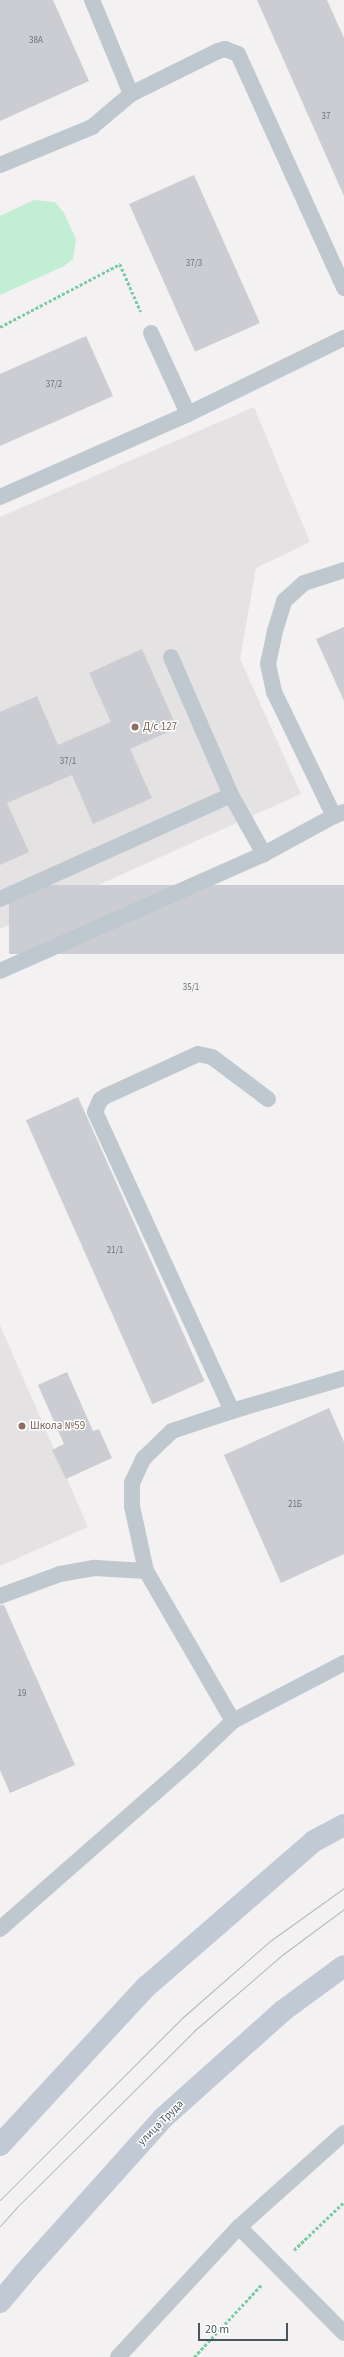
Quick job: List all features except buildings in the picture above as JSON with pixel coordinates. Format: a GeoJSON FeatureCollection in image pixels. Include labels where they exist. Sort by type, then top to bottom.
{"type":"FeatureCollection","features":[{"type":"Feature","properties":{"kind":"main road"},"geometry":{"type":"LineString","coordinates":[[0,2146],[146,1987],[314,1841],[344,1826]]}},
{"type":"Feature","properties":{"kind":"main road","name":"улица Труда"},"geometry":{"type":"LineString","coordinates":[[0,2302],[163,2118],[284,2010],[344,1966]]}},
{"type":"Feature","properties":{"kind":"lane"},"geometry":{"type":"LineString","coordinates":[[92,0],[130,94]]}},
{"type":"Feature","properties":{"kind":"lane"},"geometry":{"type":"LineString","coordinates":[[0,165],[92,127],[130,94],[225,49],[238,54],[340,267],[344,288]]}},
{"type":"Feature","properties":{"kind":"lane"},"geometry":{"type":"LineString","coordinates":[[151,334],[188,414]]}},
{"type":"Feature","properties":{"kind":"lane"},"geometry":{"type":"LineString","coordinates":[[0,497],[188,414],[344,338]]}},
{"type":"Feature","properties":{"kind":"lane"},"geometry":{"type":"LineString","coordinates":[[0,972],[264,854],[339,814],[274,692],[268,664],[274,631],[284,601],[304,583],[344,570]]}},
{"type":"Feature","properties":{"kind":"lane"},"geometry":{"type":"LineString","coordinates":[[171,657],[231,795],[264,854]]}},
{"type":"Feature","properties":{"kind":"lane"},"geometry":{"type":"LineString","coordinates":[[0,899],[231,795]]}},
{"type":"Feature","properties":{"kind":"lane"},"geometry":{"type":"LineString","coordinates":[[232,1411],[95,1112],[100,1100],[106,1096],[198,1054],[212,1058],[268,1099]]}},
{"type":"Feature","properties":{"kind":"lane"},"geometry":{"type":"LineString","coordinates":[[233,1721],[146,1571],[132,1506],[132,1483],[143,1458],[172,1431],[232,1411],[344,1378]]}},
{"type":"Feature","properties":{"kind":"lane"},"geometry":{"type":"LineString","coordinates":[[0,1596],[60,1574],[95,1568],[146,1571]]}},
{"type":"Feature","properties":{"kind":"lane"},"geometry":{"type":"LineString","coordinates":[[1,1926],[191,1761],[233,1721],[344,1663]]}},
{"type":"Feature","properties":{"kind":"lane"},"geometry":{"type":"LineString","coordinates":[[118,2357],[240,2227],[344,2134]]}},
{"type":"Feature","properties":{"kind":"lane"},"geometry":{"type":"LineString","coordinates":[[240,2227],[344,2334]]}},
{"type":"Feature","properties":{"kind":"path"},"geometry":{"type":"LineString","coordinates":[[0,326],[120,264],[151,334]]}},
{"type":"Feature","properties":{"kind":"shaded area","name":"Д/с 127"},"geometry":{"type":"Polygon","coordinates":[[[254,407],[310,542],[256,568],[240,659],[301,794],[0,929],[0,517],[254,407]]]}},
{"type":"Feature","properties":{"kind":"shaded area","name":"Школа №59"},"geometry":{"type":"Polygon","coordinates":[[[0,1325],[88,1527],[0,1566],[0,1325]]]}},
{"type":"Feature","properties":{"kind":"green space"},"geometry":{"type":"Polygon","coordinates":[[[34,200],[55,202],[64,213],[76,239],[73,259],[64,266],[0,295],[0,216],[34,200]]]}},
{"type":"Feature","properties":{"kind":"tram line"},"geometry":{"type":"LineString","coordinates":[[0,2200],[182,2018],[270,1941],[344,1888]]}},
{"type":"Feature","properties":{"kind":"tram line"},"geometry":{"type":"LineString","coordinates":[[0,2226],[16,2208],[194,2031],[282,1955],[344,1909]]}},
{"type":"Feature","properties":{"kind":"place","name":"Д/с 127"},"geometry":{"type":"Point","coordinates":[135,727]}},
{"type":"Feature","properties":{"kind":"place","name":"Школа №59"},"geometry":{"type":"Point","coordinates":[22,1426]}}]}
